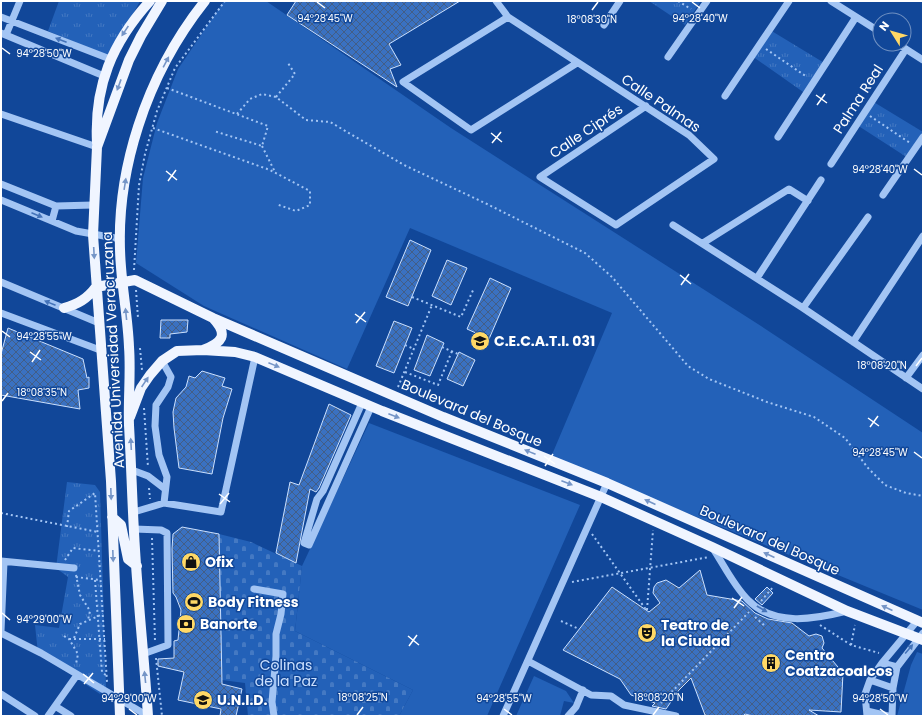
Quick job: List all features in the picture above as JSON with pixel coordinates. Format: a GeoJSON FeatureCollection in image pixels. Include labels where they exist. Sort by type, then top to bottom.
{"type":"FeatureCollection","features":[{"type":"Feature","properties":{"kind":"main road"},"geometry":{"type":"LineString","coordinates":[[97,147],[97,111],[104,76],[110,59],[126,31],[150,1]]}},
{"type":"Feature","properties":{"kind":"main road","name":"Avenida Universidad Veracruzana"},"geometry":{"type":"LineString","coordinates":[[120,716],[118,699],[112,518],[96,287],[93,205],[97,147],[129,60],[141,36],[162,1]]}},
{"type":"Feature","properties":{"kind":"main road","name":"Avenida Universidad Veracruzana"},"geometry":{"type":"LineString","coordinates":[[148,716],[134,529],[129,348],[121,239],[122,213],[128,168],[144,111],[165,63],[184,30],[204,1]]}},
{"type":"Feature","properties":{"kind":"main road"},"geometry":{"type":"LineString","coordinates":[[64,308],[79,303],[89,296],[96,287],[135,280]]}},
{"type":"Feature","properties":{"kind":"main road","name":"Boulevard del Bosque"},"geometry":{"type":"LineString","coordinates":[[135,280],[213,318],[394,396],[607,483],[920,622]]}},
{"type":"Feature","properties":{"kind":"main road"},"geometry":{"type":"LineString","coordinates":[[203,350],[217,343],[221,338],[222,332],[220,326],[213,318]]}},
{"type":"Feature","properties":{"kind":"main road","name":"Boulevard del Bosque"},"geometry":{"type":"LineString","coordinates":[[130,417],[143,385],[162,361],[177,351],[203,350],[235,352],[255,357],[275,364],[367,405],[601,497],[653,521],[711,552],[852,613],[904,634],[922,638]]}},
{"type":"Feature","properties":{"kind":"main road"},"geometry":{"type":"LineString","coordinates":[[112,518],[121,525],[128,559],[137,566]]}},
{"type":"Feature","properties":{"kind":"street"},"geometry":{"type":"LineString","coordinates":[[20,1],[12,21],[4,34],[104,76]]}},
{"type":"Feature","properties":{"kind":"street","name":"Calle Palmas"},"geometry":{"type":"LineString","coordinates":[[496,1],[508,17],[689,135],[714,159],[616,225]]}},
{"type":"Feature","properties":{"kind":"street"},"geometry":{"type":"LineString","coordinates":[[604,25],[620,1]]}},
{"type":"Feature","properties":{"kind":"street"},"geometry":{"type":"LineString","coordinates":[[668,57],[707,1]]}},
{"type":"Feature","properties":{"kind":"street"},"geometry":{"type":"LineString","coordinates":[[725,96],[789,1]]}},
{"type":"Feature","properties":{"kind":"street"},"geometry":{"type":"LineString","coordinates":[[831,1],[872,27]]}},
{"type":"Feature","properties":{"kind":"street"},"geometry":{"type":"LineString","coordinates":[[1,17],[110,59]]}},
{"type":"Feature","properties":{"kind":"street"},"geometry":{"type":"LineString","coordinates":[[508,17],[403,82],[471,130],[577,63]]}},
{"type":"Feature","properties":{"kind":"street"},"geometry":{"type":"LineString","coordinates":[[778,137],[856,17]]}},
{"type":"Feature","properties":{"kind":"street","name":"Palma Real"},"geometry":{"type":"LineString","coordinates":[[831,164],[904,52]]}},
{"type":"Feature","properties":{"kind":"street"},"geometry":{"type":"LineString","coordinates":[[911,52],[923,60]]}},
{"type":"Feature","properties":{"kind":"street","name":"Calle Ciprés"},"geometry":{"type":"LineString","coordinates":[[616,225],[540,177],[646,106]]}},
{"type":"Feature","properties":{"kind":"street"},"geometry":{"type":"LineString","coordinates":[[1,114],[97,147]]}},
{"type":"Feature","properties":{"kind":"street"},"geometry":{"type":"LineString","coordinates":[[883,195],[923,137]]}},
{"type":"Feature","properties":{"kind":"street"},"geometry":{"type":"LineString","coordinates":[[757,278],[821,180]]}},
{"type":"Feature","properties":{"kind":"street"},"geometry":{"type":"LineString","coordinates":[[1,184],[56,206],[93,205]]}},
{"type":"Feature","properties":{"kind":"street"},"geometry":{"type":"LineString","coordinates":[[703,243],[789,189],[808,200]]}},
{"type":"Feature","properties":{"kind":"street"},"geometry":{"type":"LineString","coordinates":[[1,200],[76,231],[121,239]]}},
{"type":"Feature","properties":{"kind":"street"},"geometry":{"type":"LineString","coordinates":[[52,221],[56,206]]}},
{"type":"Feature","properties":{"kind":"street"},"geometry":{"type":"LineString","coordinates":[[803,308],[868,217]]}},
{"type":"Feature","properties":{"kind":"street"},"geometry":{"type":"LineString","coordinates":[[673,225],[803,308],[923,389]]}},
{"type":"Feature","properties":{"kind":"street"},"geometry":{"type":"LineString","coordinates":[[853,342],[923,236]]}},
{"type":"Feature","properties":{"kind":"street"},"geometry":{"type":"LineString","coordinates":[[1,282],[99,323]]}},
{"type":"Feature","properties":{"kind":"street"},"geometry":{"type":"LineString","coordinates":[[1,313],[100,350]]}},
{"type":"Feature","properties":{"kind":"street"},"geometry":{"type":"LineString","coordinates":[[906,378],[923,355]]}},
{"type":"Feature","properties":{"kind":"street"},"geometry":{"type":"LineString","coordinates":[[134,512],[164,503],[222,512],[255,357]]}},
{"type":"Feature","properties":{"kind":"street"},"geometry":{"type":"LineString","coordinates":[[162,361],[171,377],[168,387],[156,405],[155,426],[158,455],[167,477],[164,503]]}},
{"type":"Feature","properties":{"kind":"street"},"geometry":{"type":"LineString","coordinates":[[367,405],[350,453],[309,545],[304,543],[317,499],[323,491],[341,450],[367,405]]}},
{"type":"Feature","properties":{"kind":"street"},"geometry":{"type":"LineString","coordinates":[[341,450],[350,453]]}},
{"type":"Feature","properties":{"kind":"street"},"geometry":{"type":"LineString","coordinates":[[132,470],[148,476],[166,489]]}},
{"type":"Feature","properties":{"kind":"street"},"geometry":{"type":"LineString","coordinates":[[329,477],[338,480]]}},
{"type":"Feature","properties":{"kind":"street"},"geometry":{"type":"LineString","coordinates":[[503,716],[607,483]]}},
{"type":"Feature","properties":{"kind":"street"},"geometry":{"type":"LineString","coordinates":[[134,529],[161,530],[167,533],[168,645],[143,654]]}},
{"type":"Feature","properties":{"kind":"street"},"geometry":{"type":"LineString","coordinates":[[711,552],[749,601],[765,612],[782,617],[803,619],[852,613]]}},
{"type":"Feature","properties":{"kind":"street"},"geometry":{"type":"LineString","coordinates":[[74,568],[61,565],[3,561],[1,632],[148,716]]}},
{"type":"Feature","properties":{"kind":"street"},"geometry":{"type":"LineString","coordinates":[[254,589],[283,594],[281,614],[276,634],[276,656],[272,702],[274,716]]}},
{"type":"Feature","properties":{"kind":"street"},"geometry":{"type":"LineString","coordinates":[[888,716],[867,713],[865,694],[870,680],[904,634],[920,622]]}},
{"type":"Feature","properties":{"kind":"street"},"geometry":{"type":"LineString","coordinates":[[892,716],[893,688],[897,666],[922,638]]}},
{"type":"Feature","properties":{"kind":"street"},"geometry":{"type":"LineString","coordinates":[[528,661],[591,695],[611,696],[624,705],[676,716]]}},
{"type":"Feature","properties":{"kind":"street"},"geometry":{"type":"LineString","coordinates":[[882,663],[897,666]]}},
{"type":"Feature","properties":{"kind":"street"},"geometry":{"type":"LineString","coordinates":[[48,716],[75,674]]}},
{"type":"Feature","properties":{"kind":"street"},"geometry":{"type":"LineString","coordinates":[[870,680],[893,688]]}},
{"type":"Feature","properties":{"kind":"street"},"geometry":{"type":"LineString","coordinates":[[568,716],[576,707],[583,690]]}},
{"type":"Feature","properties":{"kind":"street"},"geometry":{"type":"LineString","coordinates":[[1,694],[35,716]]}},
{"type":"Feature","properties":{"kind":"street"},"geometry":{"type":"LineString","coordinates":[[55,706],[71,716]]}},
{"type":"Feature","properties":{"kind":"path"},"geometry":{"type":"LineString","coordinates":[[138,322],[134,262],[139,185],[153,128],[175,68],[225,1]]}},
{"type":"Feature","properties":{"kind":"path"},"geometry":{"type":"LineString","coordinates":[[678,1],[698,14]]}},
{"type":"Feature","properties":{"kind":"path"},"geometry":{"type":"LineString","coordinates":[[760,45],[814,82]]}},
{"type":"Feature","properties":{"kind":"path"},"geometry":{"type":"LineString","coordinates":[[276,97],[294,74],[288,63]]}},
{"type":"Feature","properties":{"kind":"path"},"geometry":{"type":"LineString","coordinates":[[167,88],[268,126],[262,146],[276,173]]}},
{"type":"Feature","properties":{"kind":"path"},"geometry":{"type":"LineString","coordinates":[[237,114],[250,99],[262,94],[276,97],[306,120],[330,122],[404,165],[487,204],[585,253],[612,277],[688,366],[709,379],[767,402],[814,417],[845,438],[868,468],[885,485],[906,493],[923,496]]}},
{"type":"Feature","properties":{"kind":"path"},"geometry":{"type":"LineString","coordinates":[[865,112],[916,146]]}},
{"type":"Feature","properties":{"kind":"path"},"geometry":{"type":"LineString","coordinates":[[153,128],[239,157],[276,173],[310,191],[310,205],[296,211],[276,204]]}},
{"type":"Feature","properties":{"kind":"path"},"geometry":{"type":"LineString","coordinates":[[214,131],[262,146]]}},
{"type":"Feature","properties":{"kind":"path"},"geometry":{"type":"LineString","coordinates":[[412,297],[461,317],[474,288]]}},
{"type":"Feature","properties":{"kind":"path"},"geometry":{"type":"LineString","coordinates":[[394,396],[432,305]]}},
{"type":"Feature","properties":{"kind":"path"},"geometry":{"type":"LineString","coordinates":[[405,345],[414,349]]}},
{"type":"Feature","properties":{"kind":"path"},"geometry":{"type":"LineString","coordinates":[[140,346],[151,507]]}},
{"type":"Feature","properties":{"kind":"path"},"geometry":{"type":"LineString","coordinates":[[442,347],[458,354]]}},
{"type":"Feature","properties":{"kind":"path"},"geometry":{"type":"LineString","coordinates":[[405,372],[438,385],[452,351]]}},
{"type":"Feature","properties":{"kind":"path"},"geometry":{"type":"LineString","coordinates":[[66,527],[68,511],[95,493],[108,693]]}},
{"type":"Feature","properties":{"kind":"path"},"geometry":{"type":"LineString","coordinates":[[1,513],[66,527],[98,532]]}},
{"type":"Feature","properties":{"kind":"path"},"geometry":{"type":"LineString","coordinates":[[588,527],[647,611],[653,521]]}},
{"type":"Feature","properties":{"kind":"path"},"geometry":{"type":"LineString","coordinates":[[152,529],[155,650],[162,716]]}},
{"type":"Feature","properties":{"kind":"path"},"geometry":{"type":"LineString","coordinates":[[61,565],[73,548],[99,551]]}},
{"type":"Feature","properties":{"kind":"path"},"geometry":{"type":"LineString","coordinates":[[562,584],[650,568],[711,552]]}},
{"type":"Feature","properties":{"kind":"path"},"geometry":{"type":"LineString","coordinates":[[74,568],[80,595],[90,611],[88,620]]}},
{"type":"Feature","properties":{"kind":"path"},"geometry":{"type":"LineString","coordinates":[[76,576],[101,580]]}},
{"type":"Feature","properties":{"kind":"path"},"geometry":{"type":"LineString","coordinates":[[95,580],[102,672],[107,676]]}},
{"type":"Feature","properties":{"kind":"path"},"geometry":{"type":"LineString","coordinates":[[661,703],[777,584]]}},
{"type":"Feature","properties":{"kind":"path"},"geometry":{"type":"LineString","coordinates":[[852,613],[851,645],[888,656]]}},
{"type":"Feature","properties":{"kind":"path"},"geometry":{"type":"LineString","coordinates":[[74,638],[80,624],[103,614]]}},
{"type":"Feature","properties":{"kind":"path"},"geometry":{"type":"LineString","coordinates":[[561,621],[579,629]]}},
{"type":"Feature","properties":{"kind":"path"},"geometry":{"type":"LineString","coordinates":[[64,636],[69,639],[78,654],[75,674]]}},
{"type":"Feature","properties":{"kind":"path"},"geometry":{"type":"LineString","coordinates":[[69,639],[105,639]]}},
{"type":"Feature","properties":{"kind":"green space"},"geometry":{"type":"Polygon","coordinates":[[[59,1],[140,1],[110,57],[48,31],[59,1]]]}},
{"type":"Feature","properties":{"kind":"green space"},"geometry":{"type":"Polygon","coordinates":[[[224,1],[266,1],[451,128],[761,326],[923,433],[923,610],[551,457],[612,313],[410,228],[347,369],[204,306],[136,263],[143,178],[157,123],[178,69],[224,1]]]}},
{"type":"Feature","properties":{"kind":"green space"},"geometry":{"type":"Polygon","coordinates":[[[649,1],[701,1],[685,25],[649,1]]]}},
{"type":"Feature","properties":{"kind":"green space"},"geometry":{"type":"Polygon","coordinates":[[[770,30],[826,64],[806,94],[752,56],[770,30]]]}},
{"type":"Feature","properties":{"kind":"green space"},"geometry":{"type":"Polygon","coordinates":[[[872,101],[923,132],[923,137],[908,158],[857,125],[872,101]]]}},
{"type":"Feature","properties":{"kind":"green space"},"geometry":{"type":"Polygon","coordinates":[[[369,423],[580,505],[487,716],[399,716],[413,690],[295,631],[302,566],[369,423]]]}},
{"type":"Feature","properties":{"kind":"green space"},"geometry":{"type":"Polygon","coordinates":[[[67,482],[95,485],[100,492],[106,687],[100,694],[38,653],[35,625],[59,628],[68,577],[56,568],[67,482]]]}},
{"type":"Feature","properties":{"kind":"green space","name":"Colinas de la Paz"},"geometry":{"type":"Polygon","coordinates":[[[219,534],[251,542],[302,566],[295,631],[413,690],[399,716],[248,716],[245,683],[222,680],[219,534]]]}},
{"type":"Feature","properties":{"kind":"green space"},"geometry":{"type":"Polygon","coordinates":[[[917,652],[923,654],[923,716],[897,716],[911,665],[917,652]]]}},
{"type":"Feature","properties":{"kind":"green space"},"geometry":{"type":"Polygon","coordinates":[[[534,676],[566,691],[574,703],[564,701],[560,716],[516,716],[534,676]]]}},
{"type":"Feature","properties":{"kind":"building"},"geometry":{"type":"Polygon","coordinates":[[[296,1],[460,1],[389,44],[401,65],[390,69],[397,87],[287,15],[296,1]]]}},
{"type":"Feature","properties":{"kind":"building"},"geometry":{"type":"Polygon","coordinates":[[[410,240],[431,250],[408,306],[386,297],[410,240]]]}},
{"type":"Feature","properties":{"kind":"building"},"geometry":{"type":"Polygon","coordinates":[[[447,260],[467,268],[451,305],[432,296],[447,260]]]}},
{"type":"Feature","properties":{"kind":"building"},"geometry":{"type":"Polygon","coordinates":[[[490,278],[511,288],[489,339],[467,329],[490,278]]]}},
{"type":"Feature","properties":{"kind":"building"},"geometry":{"type":"Polygon","coordinates":[[[161,320],[188,320],[187,332],[170,334],[170,338],[160,338],[161,320]]]}},
{"type":"Feature","properties":{"kind":"building"},"geometry":{"type":"Polygon","coordinates":[[[394,321],[412,328],[394,373],[376,366],[394,321]]]}},
{"type":"Feature","properties":{"kind":"building"},"geometry":{"type":"Polygon","coordinates":[[[8,328],[83,359],[87,378],[89,377],[89,388],[78,390],[80,409],[1,395],[1,354],[8,328]]]}},
{"type":"Feature","properties":{"kind":"building"},"geometry":{"type":"Polygon","coordinates":[[[427,335],[444,343],[430,376],[414,370],[427,335]]]}},
{"type":"Feature","properties":{"kind":"building"},"geometry":{"type":"Polygon","coordinates":[[[459,352],[475,360],[463,386],[447,379],[459,352]]]}},
{"type":"Feature","properties":{"kind":"building"},"geometry":{"type":"Polygon","coordinates":[[[202,371],[225,378],[222,386],[232,389],[223,418],[212,474],[179,468],[174,428],[173,412],[176,398],[186,387],[189,376],[195,378],[202,371]]]}},
{"type":"Feature","properties":{"kind":"building"},"geometry":{"type":"Polygon","coordinates":[[[329,404],[351,415],[319,488],[316,492],[310,489],[296,563],[276,553],[290,482],[299,485],[329,404]]]}},
{"type":"Feature","properties":{"kind":"building"},"geometry":{"type":"Polygon","coordinates":[[[182,527],[219,534],[222,684],[242,689],[236,716],[220,716],[221,709],[178,700],[184,672],[158,666],[158,659],[174,658],[174,641],[178,640],[181,610],[173,593],[172,549],[173,534],[182,527]]]}},
{"type":"Feature","properties":{"kind":"building"},"geometry":{"type":"Polygon","coordinates":[[[700,570],[707,595],[742,601],[755,613],[768,619],[792,623],[809,636],[816,634],[822,636],[824,643],[822,648],[843,673],[841,712],[809,710],[819,716],[753,716],[745,714],[743,716],[709,716],[705,715],[691,678],[679,690],[666,709],[652,706],[655,703],[631,695],[620,679],[563,650],[612,587],[649,612],[660,603],[653,593],[654,587],[657,583],[666,580],[679,588],[700,570]]]}},
{"type":"Feature","properties":{"kind":"building"},"geometry":{"type":"Polygon","coordinates":[[[767,587],[773,593],[762,605],[755,599],[767,587]]]}},
{"type":"Feature","properties":{"kind":"place","name":"C.E.C.A.T.I. 031"},"geometry":{"type":"Point","coordinates":[480,341]}},
{"type":"Feature","properties":{"kind":"place","name":"Ofix"},"geometry":{"type":"Point","coordinates":[191,562]}},
{"type":"Feature","properties":{"kind":"place","name":"Body Fitness"},"geometry":{"type":"Point","coordinates":[194,602]}},
{"type":"Feature","properties":{"kind":"place","name":"Banorte"},"geometry":{"type":"Point","coordinates":[186,624]}},
{"type":"Feature","properties":{"kind":"place","name":"Teatro de la Ciudad"},"geometry":{"type":"Point","coordinates":[647,633]}},
{"type":"Feature","properties":{"kind":"place","name":"Centro Coatzacoalcos"},"geometry":{"type":"Point","coordinates":[771,663]}},
{"type":"Feature","properties":{"kind":"place","name":"U.N.I.D."},"geometry":{"type":"Point","coordinates":[203,700]}}]}
